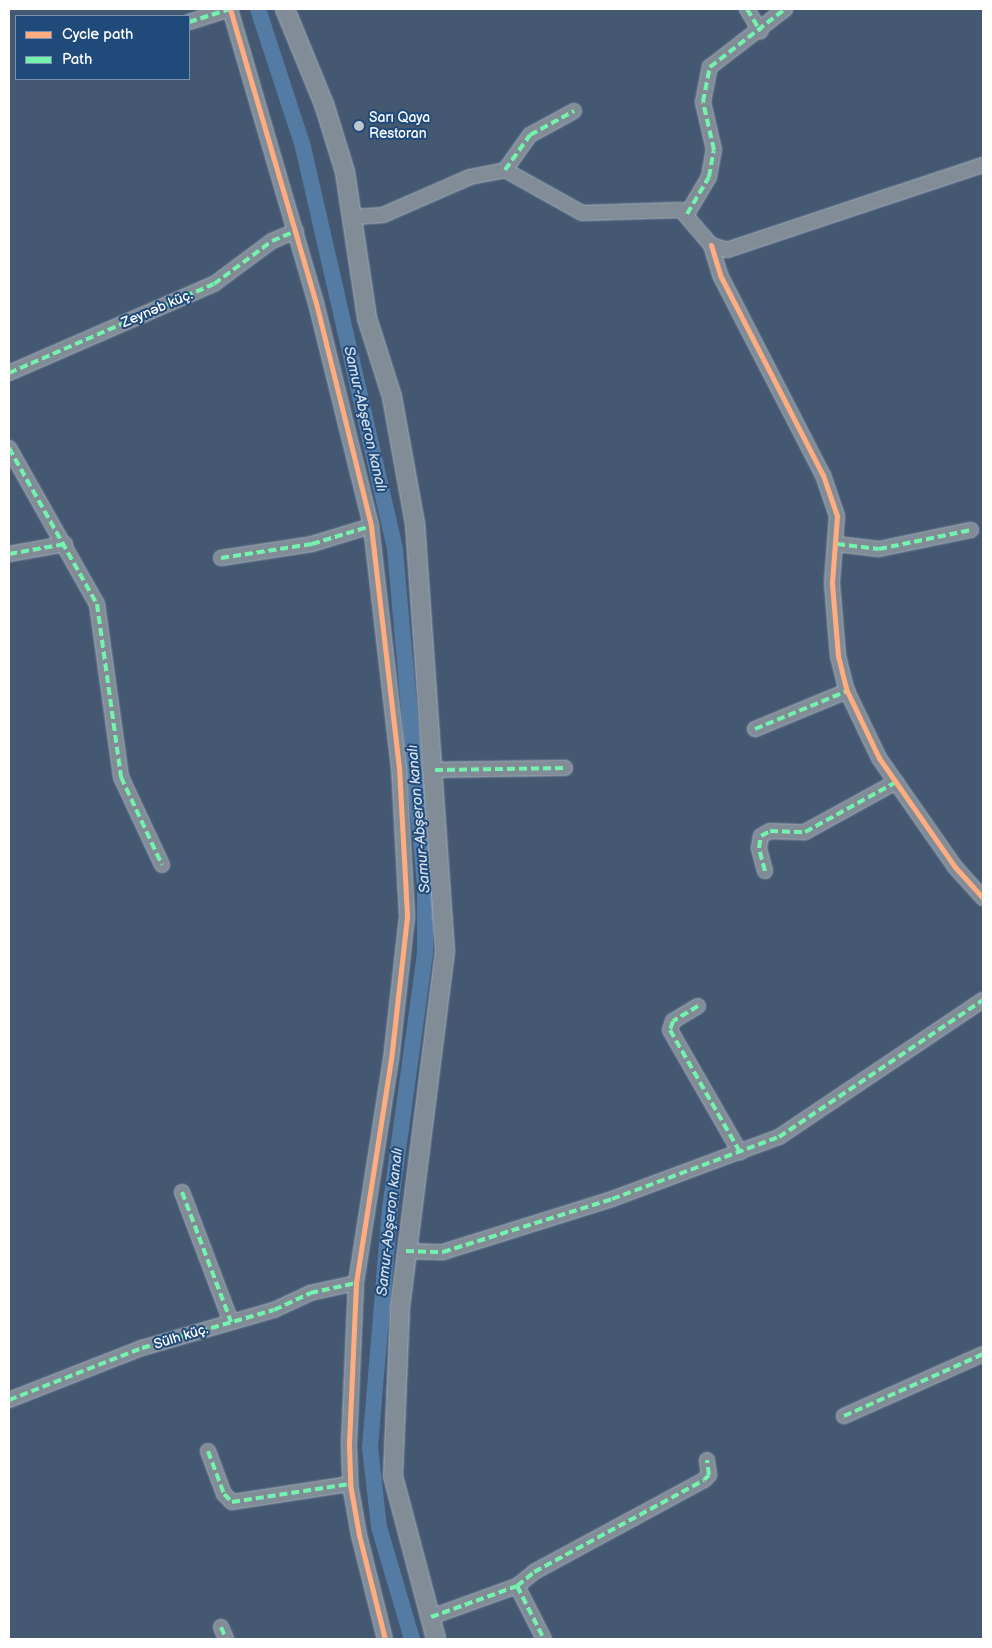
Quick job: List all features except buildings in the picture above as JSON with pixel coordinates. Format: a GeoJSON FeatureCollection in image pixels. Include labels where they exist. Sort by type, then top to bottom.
{"type":"FeatureCollection","features":[{"type":"Feature","properties":{"kind":"street"},"geometry":{"type":"LineString","coordinates":[[190,22],[230,9],[296,231],[371,526],[399,767],[407,917],[391,1059],[356,1283],[350,1484],[385,1639]]}},
{"type":"Feature","properties":{"kind":"street"},"geometry":{"type":"LineString","coordinates":[[285,9],[333,130],[355,217],[367,318],[392,397],[415,523],[434,770],[445,951],[406,1251],[393,1476],[436,1639]]}},
{"type":"Feature","properties":{"kind":"street"},"geometry":{"type":"LineString","coordinates":[[747,9],[760,31]]}},
{"type":"Feature","properties":{"kind":"street"},"geometry":{"type":"LineString","coordinates":[[687,214],[709,177],[714,150],[703,102],[710,67],[760,31],[785,9]]}},
{"type":"Feature","properties":{"kind":"street"},"geometry":{"type":"LineString","coordinates":[[505,170],[530,135],[574,110]]}},
{"type":"Feature","properties":{"kind":"street"},"geometry":{"type":"LineString","coordinates":[[711,245],[738,247],[983,165]]}},
{"type":"Feature","properties":{"kind":"street"},"geometry":{"type":"LineString","coordinates":[[355,217],[383,216],[470,177],[505,170],[582,213],[660,208],[687,214],[711,245],[753,347],[822,474],[837,516],[837,544],[832,583],[838,656],[847,691],[868,739],[896,782],[955,868],[983,898]]}},
{"type":"Feature","properties":{"kind":"street","name":"Zeynəb küç."},"geometry":{"type":"LineString","coordinates":[[9,373],[214,284],[272,241],[296,231]]}},
{"type":"Feature","properties":{"kind":"street"},"geometry":{"type":"LineString","coordinates":[[9,448],[65,544],[103,624],[121,777],[162,865]]}},
{"type":"Feature","properties":{"kind":"street"},"geometry":{"type":"LineString","coordinates":[[221,558],[312,544],[371,526]]}},
{"type":"Feature","properties":{"kind":"street"},"geometry":{"type":"LineString","coordinates":[[837,544],[879,549],[971,530]]}},
{"type":"Feature","properties":{"kind":"street"},"geometry":{"type":"LineString","coordinates":[[9,554],[65,544]]}},
{"type":"Feature","properties":{"kind":"street"},"geometry":{"type":"LineString","coordinates":[[755,729],[847,691]]}},
{"type":"Feature","properties":{"kind":"street"},"geometry":{"type":"LineString","coordinates":[[434,770],[565,768]]}},
{"type":"Feature","properties":{"kind":"street"},"geometry":{"type":"LineString","coordinates":[[765,871],[759,848],[761,836],[770,831],[805,832],[896,782]]}},
{"type":"Feature","properties":{"kind":"street"},"geometry":{"type":"LineString","coordinates":[[406,1251],[443,1252],[612,1199],[740,1152],[806,1123],[884,1064],[983,1000]]}},
{"type":"Feature","properties":{"kind":"street"},"geometry":{"type":"LineString","coordinates":[[698,1006],[673,1021],[670,1030],[740,1152]]}},
{"type":"Feature","properties":{"kind":"street"},"geometry":{"type":"LineString","coordinates":[[182,1192],[231,1322]]}},
{"type":"Feature","properties":{"kind":"street","name":"Sülh küç."},"geometry":{"type":"LineString","coordinates":[[9,1400],[142,1348],[274,1310],[310,1293],[356,1283]]}},
{"type":"Feature","properties":{"kind":"street"},"geometry":{"type":"LineString","coordinates":[[844,1416],[983,1354]]}},
{"type":"Feature","properties":{"kind":"street"},"geometry":{"type":"LineString","coordinates":[[208,1451],[224,1494],[232,1502],[350,1484]]}},
{"type":"Feature","properties":{"kind":"street"},"geometry":{"type":"LineString","coordinates":[[431,1617],[517,1586],[534,1572],[704,1480],[709,1475],[706,1460]]}},
{"type":"Feature","properties":{"kind":"street"},"geometry":{"type":"LineString","coordinates":[[517,1586],[544,1639]]}},
{"type":"Feature","properties":{"kind":"waterway","name":"Samur-Abşeron kanalı"},"geometry":{"type":"LineString","coordinates":[[258,9],[303,147],[395,550],[425,883],[425,953],[390,1209],[370,1447],[379,1527],[412,1639]]}},
{"type":"Feature","properties":{"kind":"marked path"},"geometry":{"type":"LineString","coordinates":[[190,22],[230,9]]}},
{"type":"Feature","properties":{"kind":"marked path"},"geometry":{"type":"LineString","coordinates":[[747,9],[760,31]]}},
{"type":"Feature","properties":{"kind":"marked path"},"geometry":{"type":"LineString","coordinates":[[687,214],[709,177],[714,150],[703,102],[710,67],[785,9]]}},
{"type":"Feature","properties":{"kind":"marked path"},"geometry":{"type":"LineString","coordinates":[[505,170],[530,135],[574,111]]}},
{"type":"Feature","properties":{"kind":"marked path"},"geometry":{"type":"LineString","coordinates":[[9,373],[214,284],[272,241],[296,231]]}},
{"type":"Feature","properties":{"kind":"marked path"},"geometry":{"type":"LineString","coordinates":[[9,448],[97,604],[121,777],[162,865]]}},
{"type":"Feature","properties":{"kind":"marked path"},"geometry":{"type":"LineString","coordinates":[[221,558],[312,544],[371,526]]}},
{"type":"Feature","properties":{"kind":"marked path"},"geometry":{"type":"LineString","coordinates":[[837,544],[879,549],[971,530]]}},
{"type":"Feature","properties":{"kind":"marked path"},"geometry":{"type":"LineString","coordinates":[[9,554],[65,544]]}},
{"type":"Feature","properties":{"kind":"marked path"},"geometry":{"type":"LineString","coordinates":[[755,729],[847,691]]}},
{"type":"Feature","properties":{"kind":"marked path"},"geometry":{"type":"LineString","coordinates":[[435,770],[565,768]]}},
{"type":"Feature","properties":{"kind":"marked path"},"geometry":{"type":"LineString","coordinates":[[765,871],[759,848],[761,836],[770,831],[805,832],[896,782]]}},
{"type":"Feature","properties":{"kind":"marked path"},"geometry":{"type":"LineString","coordinates":[[406,1251],[443,1252],[612,1199],[779,1137],[983,1000]]}},
{"type":"Feature","properties":{"kind":"marked path"},"geometry":{"type":"LineString","coordinates":[[698,1006],[673,1021],[670,1030],[740,1152]]}},
{"type":"Feature","properties":{"kind":"marked path"},"geometry":{"type":"LineString","coordinates":[[182,1192],[231,1322]]}},
{"type":"Feature","properties":{"kind":"marked path"},"geometry":{"type":"LineString","coordinates":[[9,1400],[142,1348],[274,1310],[310,1293],[356,1283]]}},
{"type":"Feature","properties":{"kind":"marked path"},"geometry":{"type":"LineString","coordinates":[[844,1416],[983,1354]]}},
{"type":"Feature","properties":{"kind":"marked path"},"geometry":{"type":"LineString","coordinates":[[208,1451],[224,1494],[232,1502],[350,1484]]}},
{"type":"Feature","properties":{"kind":"marked path"},"geometry":{"type":"LineString","coordinates":[[431,1617],[517,1586],[534,1572],[704,1480],[709,1475],[707,1460]]}},
{"type":"Feature","properties":{"kind":"marked path"},"geometry":{"type":"LineString","coordinates":[[517,1586],[544,1639]]}},
{"type":"Feature","properties":{"kind":"marked path"},"geometry":{"type":"LineString","coordinates":[[221,1627],[226,1639]]}},
{"type":"Feature","properties":{"kind":"cycle path"},"geometry":{"type":"LineString","coordinates":[[230,9],[316,303],[371,526],[399,767],[407,917],[391,1059],[356,1283],[349,1446],[350,1484],[359,1535],[385,1639]]}},
{"type":"Feature","properties":{"kind":"cycle path"},"geometry":{"type":"LineString","coordinates":[[711,245],[720,275],[823,475],[837,516],[832,583],[838,656],[847,691],[879,758],[955,867],[983,898]]}},
{"type":"Feature","properties":{"kind":"place","name":"Sarı Qaya Restoran"},"geometry":{"type":"Point","coordinates":[359,126]}}]}
